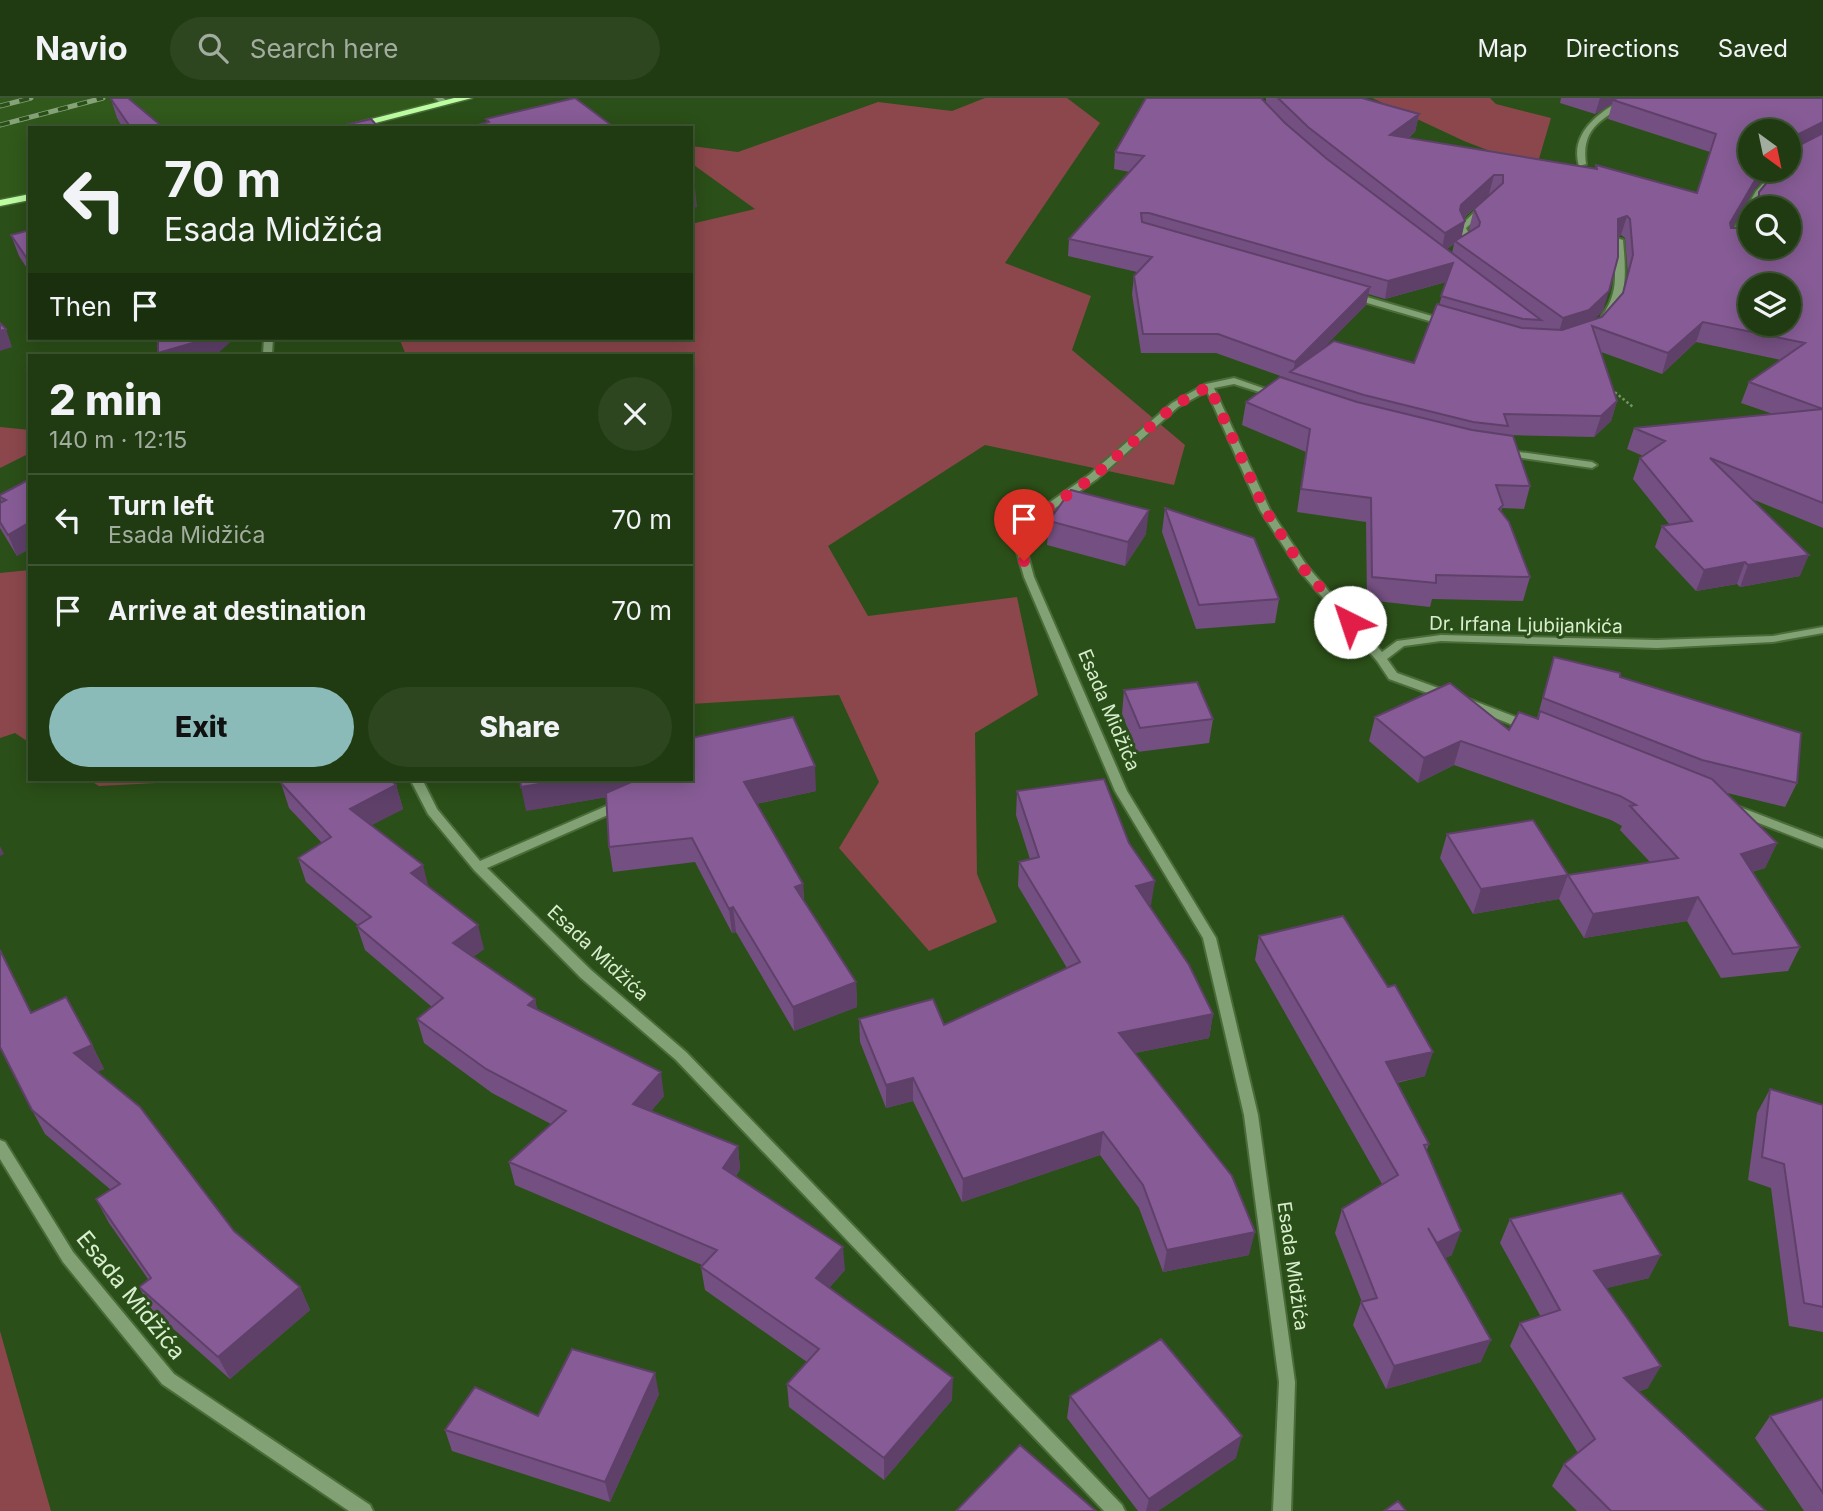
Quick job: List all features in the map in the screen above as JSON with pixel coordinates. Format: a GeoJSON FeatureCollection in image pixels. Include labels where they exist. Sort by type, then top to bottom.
{"type":"FeatureCollection","features":[{"type":"Feature","properties":{"kind":"main road"},"geometry":{"type":"LineString","coordinates":[[368,125],[442,101],[467,98]]}},
{"type":"Feature","properties":{"kind":"main road"},"geometry":{"type":"LineString","coordinates":[[0,203],[28,197]]}},
{"type":"Feature","properties":{"kind":"street"},"geometry":{"type":"LineString","coordinates":[[1582,164],[1579,154],[1588,128],[1604,114],[1632,98]]}},
{"type":"Feature","properties":{"kind":"street"},"geometry":{"type":"LineString","coordinates":[[1730,244],[1760,191],[1768,182]]}},
{"type":"Feature","properties":{"kind":"street"},"geometry":{"type":"LineString","coordinates":[[1451,253],[1469,242],[1462,228],[1494,198]]}},
{"type":"Feature","properties":{"kind":"street"},"geometry":{"type":"LineString","coordinates":[[1597,326],[1611,312],[1622,275],[1619,240]]}},
{"type":"Feature","properties":{"kind":"street"},"geometry":{"type":"LineString","coordinates":[[1337,291],[1452,324]]}},
{"type":"Feature","properties":{"kind":"street","name":"Esada Midžića"},"geometry":{"type":"LineString","coordinates":[[1282,1511],[1287,1382],[1251,1115],[1209,938],[1121,791],[1029,577],[1020,545],[1034,518],[1093,477],[1175,405],[1209,386],[1234,381],[1295,400]]}},
{"type":"Feature","properties":{"kind":"street"},"geometry":{"type":"LineString","coordinates":[[1209,386],[1265,510],[1303,568],[1381,657],[1393,676],[1538,731]]}},
{"type":"Feature","properties":{"kind":"street"},"geometry":{"type":"LineString","coordinates":[[1492,452],[1592,466]]}},
{"type":"Feature","properties":{"kind":"street","name":"Dr. Irfana Ljubijankića"},"geometry":{"type":"LineString","coordinates":[[1381,657],[1401,643],[1441,638],[1657,644],[1773,639],[1823,630]]}},
{"type":"Feature","properties":{"kind":"street","name":"Esada Midžića"},"geometry":{"type":"LineString","coordinates":[[417,781],[432,811],[478,867],[586,974],[681,1056],[1116,1511]]}},
{"type":"Feature","properties":{"kind":"street"},"geometry":{"type":"LineString","coordinates":[[478,867],[630,801]]}},
{"type":"Feature","properties":{"kind":"street"},"geometry":{"type":"LineString","coordinates":[[1719,803],[1823,844]]}},
{"type":"Feature","properties":{"kind":"street","name":"Esada Midžića"},"geometry":{"type":"LineString","coordinates":[[0,1146],[68,1257],[168,1379],[364,1511]]}},
{"type":"Feature","properties":{"kind":"path"},"geometry":{"type":"LineString","coordinates":[[1604,383],[1633,407]]}},
{"type":"Feature","properties":{"kind":"shaded area"},"geometry":{"type":"Polygon","coordinates":[[[0,98],[457,98],[336,126],[28,126],[28,196],[0,203],[0,98]]]}},
{"type":"Feature","properties":{"kind":"shaded area"},"geometry":{"type":"Polygon","coordinates":[[[985,98],[1067,98],[1100,123],[1005,263],[1091,296],[1072,350],[1185,445],[1174,485],[985,445],[828,546],[868,616],[1017,597],[1038,695],[975,733],[977,874],[997,922],[929,951],[839,848],[879,782],[839,695],[693,704],[693,354],[406,354],[400,340],[693,340],[693,224],[755,209],[693,164],[693,146],[738,152],[878,102],[952,111],[985,98]]]}},
{"type":"Feature","properties":{"kind":"shaded area"},"geometry":{"type":"Polygon","coordinates":[[[1372,98],[1490,98],[1496,104],[1551,118],[1536,169],[1464,141],[1372,98]]]}},
{"type":"Feature","properties":{"kind":"shaded area"},"geometry":{"type":"Polygon","coordinates":[[[0,427],[28,430],[28,454],[0,468],[0,427]]]}},
{"type":"Feature","properties":{"kind":"shaded area"},"geometry":{"type":"Polygon","coordinates":[[[28,570],[28,742],[15,733],[0,738],[0,573],[28,570]]]}},
{"type":"Feature","properties":{"kind":"shaded area"},"geometry":{"type":"Polygon","coordinates":[[[91,781],[195,781],[99,786],[91,781]]]}},
{"type":"Feature","properties":{"kind":"shaded area"},"geometry":{"type":"Polygon","coordinates":[[[0,1331],[51,1511],[0,1511],[0,1331]]]}},
{"type":"Feature","properties":{"kind":"building"},"geometry":{"type":"Polygon","coordinates":[[[128,98],[162,126],[130,126],[111,99],[128,98]]]}},
{"type":"Feature","properties":{"kind":"building"},"geometry":{"type":"Polygon","coordinates":[[[575,98],[612,126],[474,126],[489,122],[486,119],[575,98]]]}},
{"type":"Feature","properties":{"kind":"building"},"geometry":{"type":"Polygon","coordinates":[[[1146,98],[1261,98],[1327,159],[1541,320],[1523,319],[1441,296],[1453,263],[1388,281],[1149,213],[1141,213],[1142,222],[1370,287],[1295,362],[1218,334],[1143,334],[1134,276],[1152,257],[1069,239],[1144,156],[1115,152],[1146,98]]]}},
{"type":"Feature","properties":{"kind":"building"},"geometry":{"type":"Polygon","coordinates":[[[1278,98],[1362,98],[1419,114],[1390,135],[1597,169],[1596,165],[1697,193],[1716,134],[1613,100],[1823,98],[1823,122],[1801,133],[1801,119],[1738,119],[1738,182],[1754,182],[1746,196],[1738,196],[1738,209],[1730,223],[1731,228],[1738,228],[1738,259],[1801,259],[1801,196],[1759,196],[1759,192],[1767,182],[1801,182],[1801,144],[1823,133],[1823,409],[1749,382],[1805,343],[1771,336],[1801,336],[1801,273],[1738,273],[1738,329],[1703,322],[1668,353],[1592,326],[1617,401],[1601,416],[1504,414],[1508,426],[1473,422],[1364,395],[1290,372],[1334,341],[1414,363],[1437,304],[1522,328],[1562,330],[1602,317],[1623,293],[1633,255],[1630,219],[1627,216],[1618,219],[1618,257],[1609,291],[1589,310],[1563,318],[1455,241],[1479,226],[1474,209],[1503,183],[1503,175],[1494,175],[1461,205],[1460,210],[1465,221],[1445,233],[1308,127],[1278,98]]]}},
{"type":"Feature","properties":{"kind":"building"},"geometry":{"type":"Polygon","coordinates":[[[371,119],[377,126],[341,126],[371,119]]]}},
{"type":"Feature","properties":{"kind":"building"},"geometry":{"type":"Polygon","coordinates":[[[28,231],[28,260],[11,235],[28,231]]]}},
{"type":"Feature","properties":{"kind":"building"},"geometry":{"type":"Polygon","coordinates":[[[158,340],[203,340],[158,353],[158,340]]]}},
{"type":"Feature","properties":{"kind":"building"},"geometry":{"type":"Polygon","coordinates":[[[1280,377],[1357,402],[1472,430],[1513,436],[1530,486],[1496,485],[1503,505],[1499,509],[1509,522],[1530,577],[1436,575],[1436,583],[1372,577],[1371,498],[1301,489],[1310,429],[1246,402],[1280,377]]]}},
{"type":"Feature","properties":{"kind":"building"},"geometry":{"type":"Polygon","coordinates":[[[1823,409],[1823,503],[1710,458],[1809,555],[1748,565],[1745,562],[1704,570],[1662,526],[1692,521],[1640,458],[1665,441],[1634,428],[1823,409]]]}},
{"type":"Feature","properties":{"kind":"building"},"geometry":{"type":"Polygon","coordinates":[[[28,480],[28,523],[8,535],[0,522],[0,503],[6,500],[0,495],[28,480]]]}},
{"type":"Feature","properties":{"kind":"building"},"geometry":{"type":"Polygon","coordinates":[[[1071,490],[1149,510],[1128,542],[1049,521],[1071,490]]]}},
{"type":"Feature","properties":{"kind":"building"},"geometry":{"type":"Polygon","coordinates":[[[1165,508],[1254,538],[1279,599],[1199,605],[1165,508]]]}},
{"type":"Feature","properties":{"kind":"building"},"geometry":{"type":"Polygon","coordinates":[[[1554,657],[1620,673],[1620,677],[1801,733],[1797,783],[1702,760],[1543,698],[1554,657]]]}},
{"type":"Feature","properties":{"kind":"building"},"geometry":{"type":"Polygon","coordinates":[[[1197,682],[1213,719],[1140,728],[1124,690],[1197,682]]]}},
{"type":"Feature","properties":{"kind":"building"},"geometry":{"type":"Polygon","coordinates":[[[1450,683],[1509,730],[1519,712],[1538,719],[1540,711],[1712,779],[1777,843],[1741,854],[1800,947],[1733,954],[1698,897],[1593,914],[1568,875],[1678,858],[1630,806],[1636,805],[1620,796],[1461,741],[1424,758],[1375,717],[1450,683]]]}},
{"type":"Feature","properties":{"kind":"building"},"geometry":{"type":"Polygon","coordinates":[[[793,717],[815,766],[744,782],[803,884],[795,887],[856,982],[793,1007],[733,907],[729,909],[692,838],[609,847],[606,793],[633,781],[693,781],[693,738],[793,717]]]}},
{"type":"Feature","properties":{"kind":"building"},"geometry":{"type":"Polygon","coordinates":[[[1104,779],[1129,843],[1155,881],[1136,886],[1189,965],[1213,1014],[1119,1033],[1232,1176],[1255,1232],[1167,1250],[1143,1185],[1103,1132],[963,1179],[913,1078],[886,1085],[859,1019],[933,999],[944,1025],[1080,962],[1019,862],[1039,857],[1017,791],[1104,779]]]}},
{"type":"Feature","properties":{"kind":"building"},"geometry":{"type":"Polygon","coordinates":[[[392,781],[396,785],[350,809],[423,865],[411,873],[478,925],[453,943],[535,999],[528,1005],[661,1072],[633,1104],[738,1146],[723,1168],[843,1247],[816,1278],[953,1378],[884,1458],[787,1384],[819,1349],[701,1267],[717,1250],[509,1162],[566,1111],[486,1069],[417,1019],[443,998],[357,926],[371,917],[298,858],[331,837],[281,783],[392,781]]]}},
{"type":"Feature","properties":{"kind":"building"},"geometry":{"type":"Polygon","coordinates":[[[520,781],[556,781],[521,787],[520,781]]]}},
{"type":"Feature","properties":{"kind":"building"},"geometry":{"type":"Polygon","coordinates":[[[1533,820],[1568,875],[1481,889],[1447,834],[1533,820]]]}},
{"type":"Feature","properties":{"kind":"building"},"geometry":{"type":"Polygon","coordinates":[[[1343,916],[1388,987],[1395,985],[1433,1052],[1386,1062],[1429,1144],[1424,1145],[1461,1231],[1437,1243],[1428,1228],[1491,1340],[1394,1366],[1361,1302],[1377,1298],[1342,1209],[1398,1175],[1259,936],[1343,916]]]}},
{"type":"Feature","properties":{"kind":"building"},"geometry":{"type":"Polygon","coordinates":[[[0,950],[31,1013],[66,997],[92,1045],[74,1053],[140,1107],[234,1231],[300,1287],[218,1357],[139,1287],[151,1278],[96,1199],[120,1184],[32,1110],[0,1047],[0,950]]]}},
{"type":"Feature","properties":{"kind":"building"},"geometry":{"type":"Polygon","coordinates":[[[1770,1089],[1823,1105],[1823,1307],[1804,1303],[1784,1164],[1762,1157],[1770,1089]]]}},
{"type":"Feature","properties":{"kind":"building"},"geometry":{"type":"Polygon","coordinates":[[[1622,1193],[1661,1255],[1594,1271],[1661,1366],[1624,1378],[1766,1511],[1611,1511],[1564,1464],[1595,1439],[1520,1323],[1560,1310],[1510,1219],[1622,1193]]]}},
{"type":"Feature","properties":{"kind":"building"},"geometry":{"type":"Polygon","coordinates":[[[1161,1339],[1242,1436],[1149,1499],[1070,1396],[1161,1339]]]}},
{"type":"Feature","properties":{"kind":"building"},"geometry":{"type":"Polygon","coordinates":[[[572,1349],[655,1373],[605,1482],[445,1430],[475,1387],[538,1416],[572,1349]]]}},
{"type":"Feature","properties":{"kind":"building"},"geometry":{"type":"Polygon","coordinates":[[[1823,1399],[1823,1493],[1770,1416],[1823,1399]]]}},
{"type":"Feature","properties":{"kind":"building"},"geometry":{"type":"Polygon","coordinates":[[[1020,1445],[1096,1511],[956,1511],[1020,1445]]]}},
{"type":"Feature","properties":{"kind":"building"},"geometry":{"type":"Polygon","coordinates":[[[1398,1501],[1406,1511],[1384,1511],[1398,1501]]]}},
{"type":"Feature","properties":{"kind":"railway"},"geometry":{"type":"LineString","coordinates":[[0,106],[31,98]]}},
{"type":"Feature","properties":{"kind":"railway"},"geometry":{"type":"LineString","coordinates":[[0,125],[103,98]]}},
{"type":"Feature","properties":{"kind":"route"},"geometry":{"type":"LineString","coordinates":[[1024,561],[1020,545],[1034,518],[1093,477],[1175,405],[1209,386],[1265,510],[1303,568],[1350,622]]}}]}
